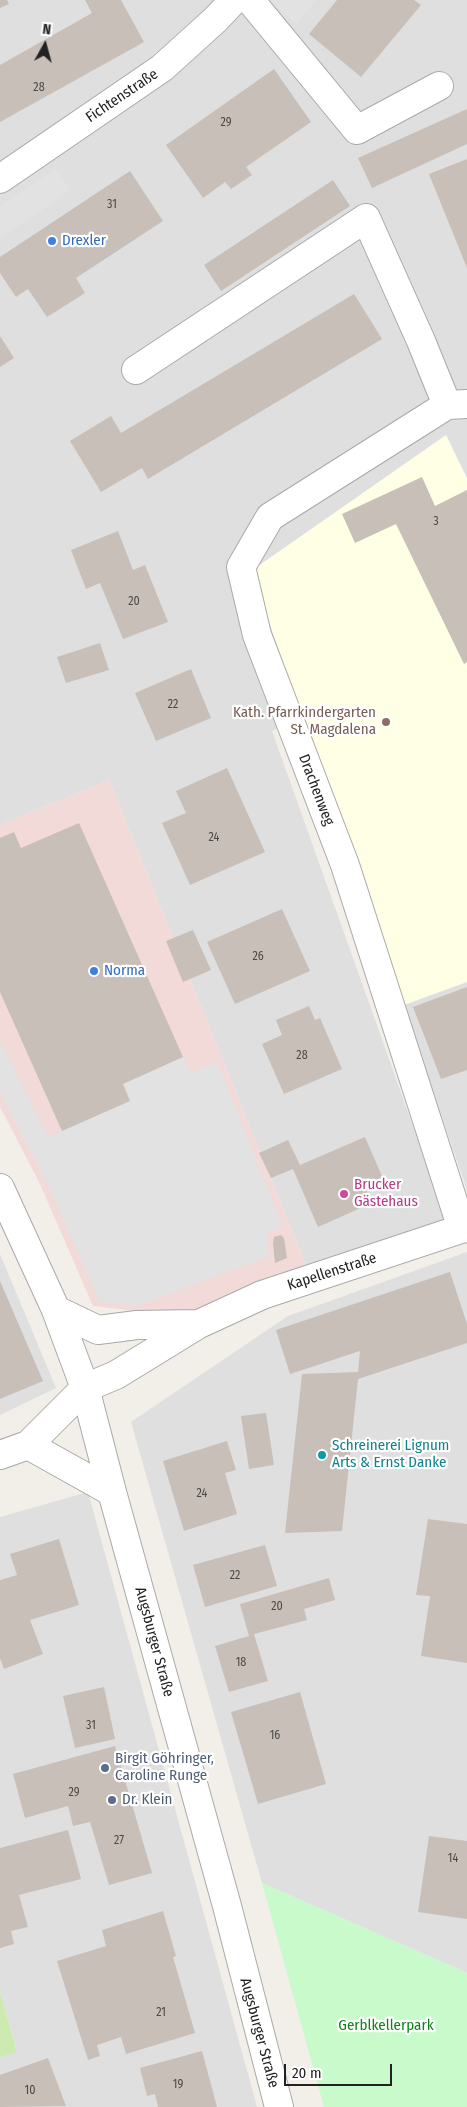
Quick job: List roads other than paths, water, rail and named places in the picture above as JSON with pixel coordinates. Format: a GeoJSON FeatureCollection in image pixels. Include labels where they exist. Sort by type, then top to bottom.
{"type":"FeatureCollection","features":[{"type":"Feature","properties":{"kind":"street","name":"Fichtenstraße"},"geometry":{"type":"LineString","coordinates":[[0,179],[162,68],[208,10],[234,0]]}},
{"type":"Feature","properties":{"kind":"street"},"geometry":{"type":"LineString","coordinates":[[250,0],[357,130],[439,86]]}},
{"type":"Feature","properties":{"kind":"street"},"geometry":{"type":"LineString","coordinates":[[136,370],[366,218],[421,340],[457,404]]}},
{"type":"Feature","properties":{"kind":"street","name":"Drachenweg"},"geometry":{"type":"LineString","coordinates":[[457,404],[270,517],[241,567],[256,635],[345,866],[464,1228]]}},
{"type":"Feature","properties":{"kind":"street","name":"Augsburger Straße"},"geometry":{"type":"LineString","coordinates":[[0,1188],[56,1310],[85,1388],[279,2107]]}},
{"type":"Feature","properties":{"kind":"street","name":"Kapellenstraße"},"geometry":{"type":"LineString","coordinates":[[85,1388],[116,1375],[199,1324],[262,1295],[464,1228]]}},
{"type":"Feature","properties":{"kind":"street","name":"Kapellenstraße"},"geometry":{"type":"LineString","coordinates":[[56,1310],[98,1330],[137,1326],[199,1324]]}},
{"type":"Feature","properties":{"kind":"street"},"geometry":{"type":"LineString","coordinates":[[0,1455],[28,1445],[85,1388]]}},
{"type":"Feature","properties":{"kind":"street"},"geometry":{"type":"LineString","coordinates":[[28,1445],[112,1492]]}},
{"type":"Feature","properties":{"kind":"place","name":"Drexler"},"geometry":{"type":"Point","coordinates":[52,241]}},
{"type":"Feature","properties":{"kind":"place","name":"Kath. Pfarrkindergarten St. Magdalena"},"geometry":{"type":"Point","coordinates":[386,722]}},
{"type":"Feature","properties":{"kind":"place","name":"Norma"},"geometry":{"type":"Point","coordinates":[94,971]}},
{"type":"Feature","properties":{"kind":"place","name":"Brucker Gästehaus"},"geometry":{"type":"Point","coordinates":[344,1194]}},
{"type":"Feature","properties":{"kind":"place","name":"Schreinerei Lignum Arts & Ernst Danke"},"geometry":{"type":"Point","coordinates":[322,1455]}},
{"type":"Feature","properties":{"kind":"place","name":"Birgit Göhringer, Caroline Runge"},"geometry":{"type":"Point","coordinates":[105,1768]}},
{"type":"Feature","properties":{"kind":"place","name":"Dr. Klein"},"geometry":{"type":"Point","coordinates":[112,1800]}},
{"type":"Feature","properties":{"kind":"park label","name":"Gerblkellerpark"},"geometry":{"type":"Point","coordinates":[386,2026]}}]}
